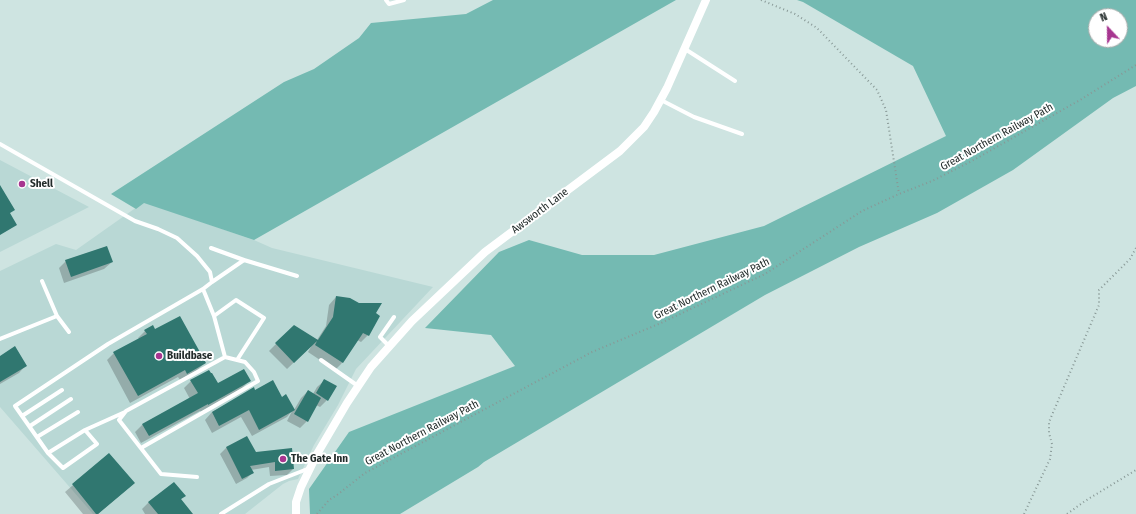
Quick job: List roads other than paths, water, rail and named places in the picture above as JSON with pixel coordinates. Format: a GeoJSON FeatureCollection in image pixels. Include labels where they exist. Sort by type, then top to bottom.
{"type":"FeatureCollection","features":[{"type":"Feature","properties":{"kind":"street","name":"Awsworth Lane"},"geometry":{"type":"LineString","coordinates":[[296,514],[296,502],[310,468],[346,403],[372,367],[412,321],[485,252],[620,151],[644,127],[661,100],[706,0]]}},
{"type":"Feature","properties":{"kind":"lane"},"geometry":{"type":"LineString","coordinates":[[386,0],[389,4],[404,0]]}},
{"type":"Feature","properties":{"kind":"lane"},"geometry":{"type":"LineString","coordinates":[[685,49],[735,81]]}},
{"type":"Feature","properties":{"kind":"lane"},"geometry":{"type":"LineString","coordinates":[[661,100],[694,117],[742,134]]}},
{"type":"Feature","properties":{"kind":"lane"},"geometry":{"type":"LineString","coordinates":[[0,144],[134,221],[158,229],[177,238],[198,256],[210,272],[212,282]]}},
{"type":"Feature","properties":{"kind":"lane"},"geometry":{"type":"LineString","coordinates":[[211,248],[297,276]]}},
{"type":"Feature","properties":{"kind":"lane"},"geometry":{"type":"LineString","coordinates":[[85,430],[97,444],[63,468],[48,453],[15,406],[108,344],[203,289],[244,260]]}},
{"type":"Feature","properties":{"kind":"lane"},"geometry":{"type":"LineString","coordinates":[[42,281],[57,316],[69,332]]}},
{"type":"Feature","properties":{"kind":"lane"},"geometry":{"type":"LineString","coordinates":[[203,289],[214,316],[225,357]]}},
{"type":"Feature","properties":{"kind":"lane"},"geometry":{"type":"LineString","coordinates":[[214,316],[236,300],[264,318],[237,360]]}},
{"type":"Feature","properties":{"kind":"lane"},"geometry":{"type":"LineString","coordinates":[[0,340],[57,316]]}},
{"type":"Feature","properties":{"kind":"lane"},"geometry":{"type":"LineString","coordinates":[[389,346],[380,337],[394,317]]}},
{"type":"Feature","properties":{"kind":"lane"},"geometry":{"type":"LineString","coordinates":[[48,453],[85,430],[126,411],[225,357],[245,362],[254,372],[258,381],[141,448]]}},
{"type":"Feature","properties":{"kind":"lane"},"geometry":{"type":"LineString","coordinates":[[321,360],[358,386]]}},
{"type":"Feature","properties":{"kind":"lane"},"geometry":{"type":"LineString","coordinates":[[22,416],[62,390]]}},
{"type":"Feature","properties":{"kind":"lane"},"geometry":{"type":"LineString","coordinates":[[30,426],[71,399]]}},
{"type":"Feature","properties":{"kind":"lane"},"geometry":{"type":"LineString","coordinates":[[126,411],[119,420],[161,474],[197,477]]}},
{"type":"Feature","properties":{"kind":"lane"},"geometry":{"type":"LineString","coordinates":[[37,437],[78,412]]}},
{"type":"Feature","properties":{"kind":"lane"},"geometry":{"type":"LineString","coordinates":[[221,514],[269,484],[310,468]]}},
{"type":"Feature","properties":{"kind":"place","name":"Shell"},"geometry":{"type":"Point","coordinates":[22,184]}},
{"type":"Feature","properties":{"kind":"place","name":"Buildbase"},"geometry":{"type":"Point","coordinates":[159,356]}},
{"type":"Feature","properties":{"kind":"place","name":"The Gate Inn"},"geometry":{"type":"Point","coordinates":[283,459]}}]}
